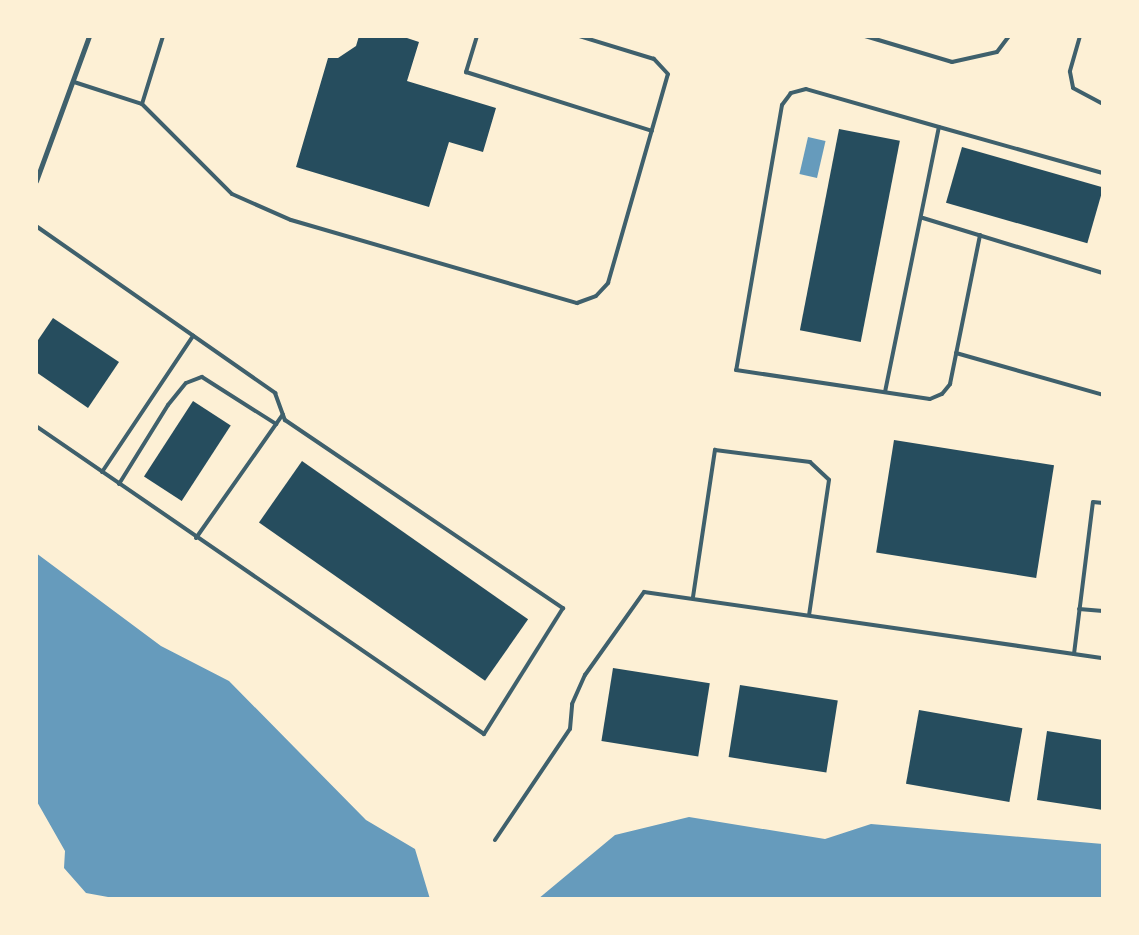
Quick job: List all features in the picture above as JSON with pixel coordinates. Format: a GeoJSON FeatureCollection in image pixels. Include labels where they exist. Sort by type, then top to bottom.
{"type":"FeatureCollection","features":[{"type":"Feature","properties":{"kind":"street"},"geometry":{"type":"LineString","coordinates":[[36,181],[74,82],[87,37]]}},
{"type":"Feature","properties":{"kind":"lane"},"geometry":{"type":"LineString","coordinates":[[142,104],[163,36]]}},
{"type":"Feature","properties":{"kind":"lane"},"geometry":{"type":"LineString","coordinates":[[477,36],[466,72],[652,130]]}},
{"type":"Feature","properties":{"kind":"lane"},"geometry":{"type":"LineString","coordinates":[[74,82],[142,104],[232,194],[291,220],[577,303],[596,296],[608,283],[668,74],[654,59],[579,36]]}},
{"type":"Feature","properties":{"kind":"lane"},"geometry":{"type":"LineString","coordinates":[[865,36],[952,62],[976,60],[997,52],[1009,36]]}},
{"type":"Feature","properties":{"kind":"lane"},"geometry":{"type":"LineString","coordinates":[[1080,36],[1070,72],[1073,88],[1103,104]]}},
{"type":"Feature","properties":{"kind":"lane"},"geometry":{"type":"LineString","coordinates":[[980,235],[950,384],[942,394],[930,399],[736,370],[782,105],[791,93],[806,88],[1103,173]]}},
{"type":"Feature","properties":{"kind":"lane"},"geometry":{"type":"LineString","coordinates":[[885,392],[923,218],[939,127]]}},
{"type":"Feature","properties":{"kind":"lane"},"geometry":{"type":"LineString","coordinates":[[923,218],[1103,272]]}},
{"type":"Feature","properties":{"kind":"lane"},"geometry":{"type":"LineString","coordinates":[[36,226],[275,393],[283,414],[563,608],[484,734],[196,538],[36,426]]}},
{"type":"Feature","properties":{"kind":"lane"},"geometry":{"type":"LineString","coordinates":[[102,472],[193,336]]}},
{"type":"Feature","properties":{"kind":"lane"},"geometry":{"type":"LineString","coordinates":[[956,353],[1103,395]]}},
{"type":"Feature","properties":{"kind":"lane"},"geometry":{"type":"LineString","coordinates":[[119,484],[168,405],[186,383],[202,377],[276,424]]}},
{"type":"Feature","properties":{"kind":"lane"},"geometry":{"type":"LineString","coordinates":[[196,538],[283,414]]}},
{"type":"Feature","properties":{"kind":"lane"},"geometry":{"type":"LineString","coordinates":[[693,597],[715,450],[810,462],[829,480],[809,615]]}},
{"type":"Feature","properties":{"kind":"lane"},"geometry":{"type":"LineString","coordinates":[[1074,654],[1093,502],[1103,503]]}},
{"type":"Feature","properties":{"kind":"lane"},"geometry":{"type":"LineString","coordinates":[[495,840],[570,729],[572,704],[585,676],[644,592],[693,597],[1103,658]]}},
{"type":"Feature","properties":{"kind":"lane"},"geometry":{"type":"LineString","coordinates":[[1079,609],[1103,611]]}},
{"type":"Feature","properties":{"kind":"water"},"geometry":{"type":"Polygon","coordinates":[[[808,137],[826,141],[817,178],[799,174],[808,137]]]}},
{"type":"Feature","properties":{"kind":"water"},"geometry":{"type":"Polygon","coordinates":[[[36,553],[161,646],[229,681],[366,820],[415,849],[430,899],[119,899],[86,893],[64,868],[65,851],[36,800],[36,553]]]}},
{"type":"Feature","properties":{"kind":"water"},"geometry":{"type":"Polygon","coordinates":[[[689,817],[825,839],[871,824],[1103,844],[1103,899],[538,899],[615,835],[689,817]]]}},
{"type":"Feature","properties":{"kind":"building"},"geometry":{"type":"Polygon","coordinates":[[[359,36],[401,36],[419,42],[407,81],[496,108],[483,152],[449,142],[429,207],[296,167],[328,58],[338,58],[356,46],[359,36]]]}},
{"type":"Feature","properties":{"kind":"building"},"geometry":{"type":"Polygon","coordinates":[[[839,129],[900,141],[861,342],[800,330],[839,129]]]}},
{"type":"Feature","properties":{"kind":"building"},"geometry":{"type":"Polygon","coordinates":[[[962,147],[1103,187],[1087,243],[946,203],[962,147]]]}},
{"type":"Feature","properties":{"kind":"building"},"geometry":{"type":"Polygon","coordinates":[[[53,318],[119,362],[88,408],[36,372],[36,343],[53,318]]]}},
{"type":"Feature","properties":{"kind":"building"},"geometry":{"type":"Polygon","coordinates":[[[193,401],[231,426],[182,501],[144,476],[193,401]]]}},
{"type":"Feature","properties":{"kind":"building"},"geometry":{"type":"Polygon","coordinates":[[[894,440],[1054,465],[1036,578],[876,553],[894,440]]]}},
{"type":"Feature","properties":{"kind":"building"},"geometry":{"type":"Polygon","coordinates":[[[302,461],[528,619],[485,681],[259,522],[302,461]]]}},
{"type":"Feature","properties":{"kind":"building"},"geometry":{"type":"Polygon","coordinates":[[[613,668],[710,683],[698,756],[601,741],[613,668]]]}},
{"type":"Feature","properties":{"kind":"building"},"geometry":{"type":"Polygon","coordinates":[[[740,685],[838,700],[826,773],[729,757],[740,685]]]}},
{"type":"Feature","properties":{"kind":"building"},"geometry":{"type":"Polygon","coordinates":[[[919,710],[1022,728],[1009,802],[906,784],[919,710]]]}},
{"type":"Feature","properties":{"kind":"building"},"geometry":{"type":"Polygon","coordinates":[[[1047,731],[1103,740],[1103,810],[1037,800],[1047,731]]]}}]}
